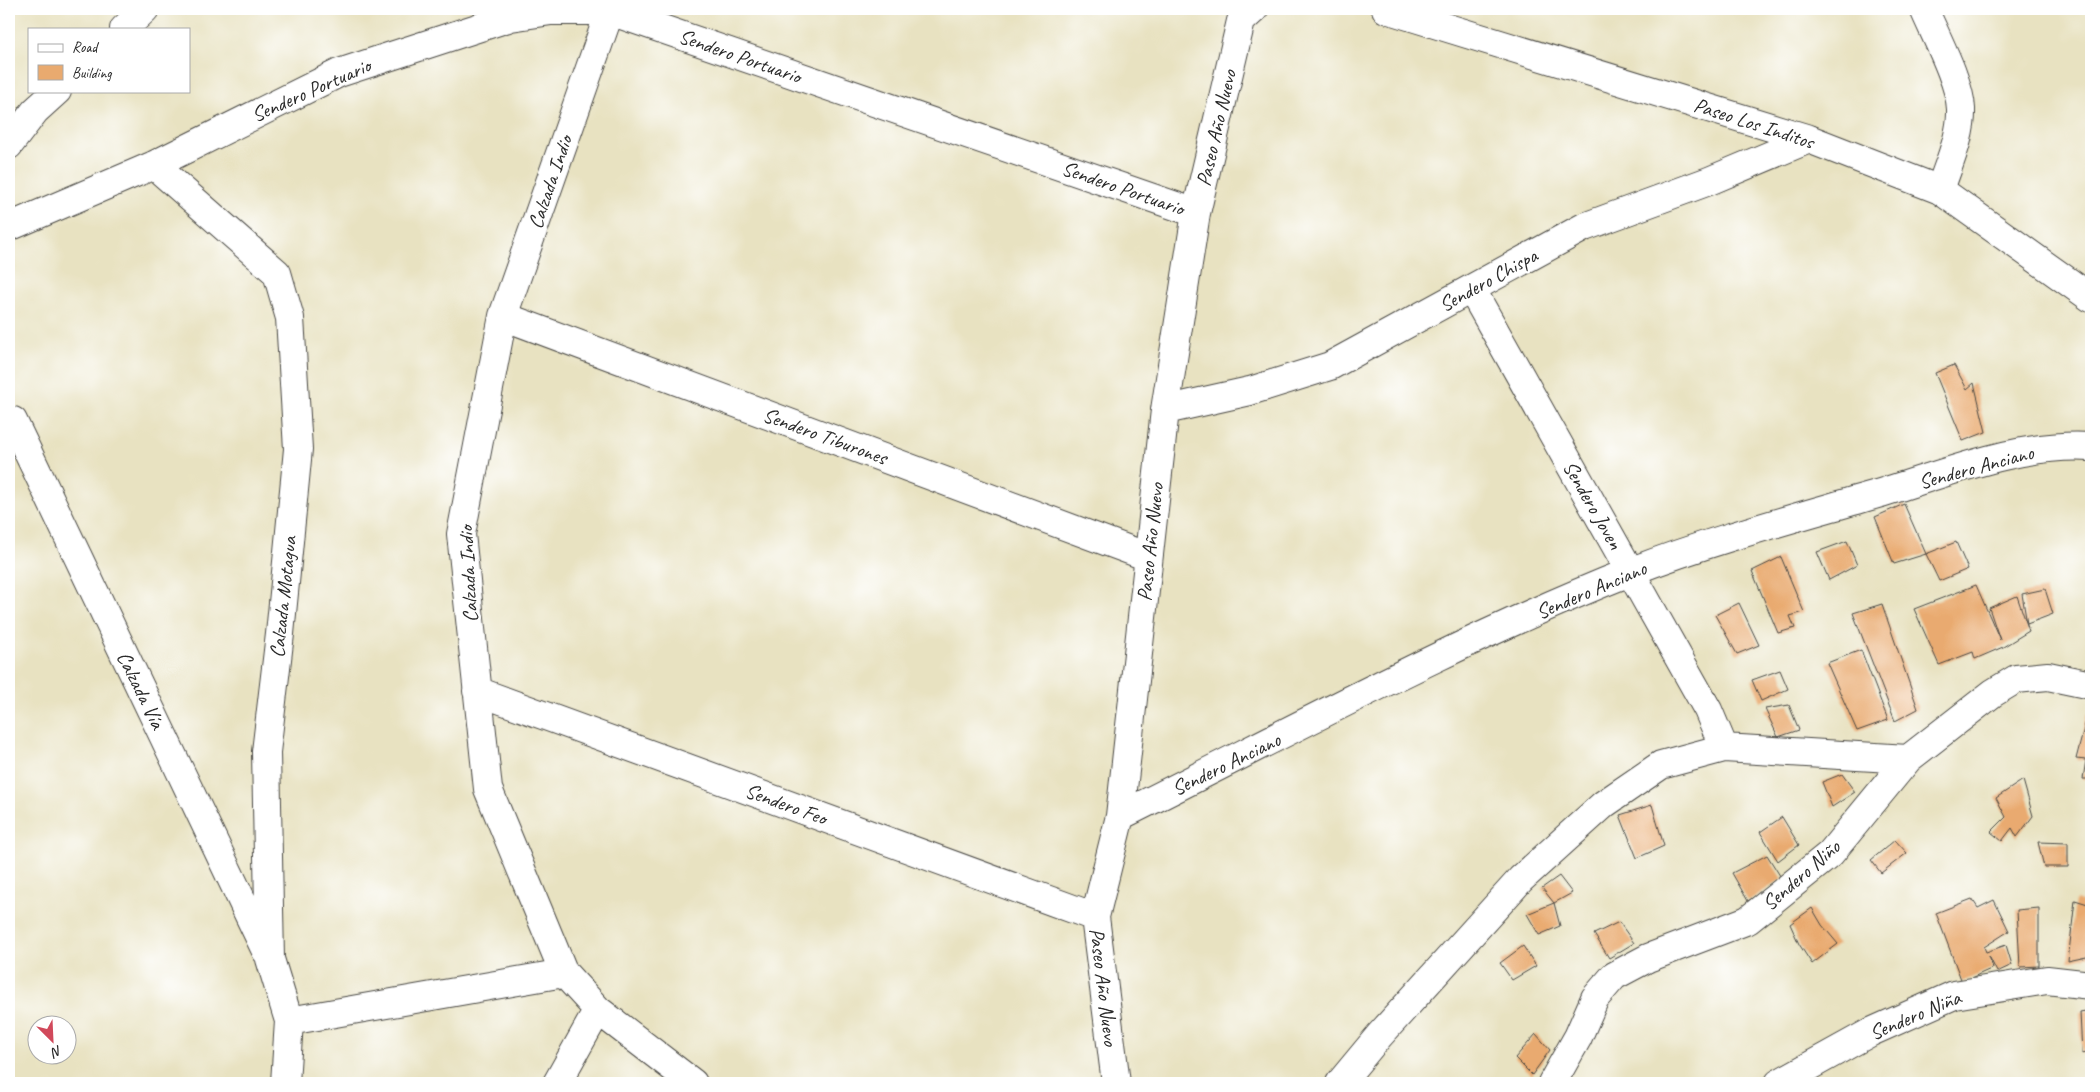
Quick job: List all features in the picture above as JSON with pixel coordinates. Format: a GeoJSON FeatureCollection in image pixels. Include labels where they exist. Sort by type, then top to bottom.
{"type":"FeatureCollection","features":[{"type":"Feature","properties":{"kind":"street"},"geometry":{"type":"LineString","coordinates":[[125,28],[145,9]]}},
{"type":"Feature","properties":{"kind":"street","name":"Paseo Año Nuevo"},"geometry":{"type":"LineString","coordinates":[[1116,1083],[1095,917],[1120,816],[1165,410],[1196,213],[1241,21],[1254,9]]}},
{"type":"Feature","properties":{"kind":"street","name":"Paseo Los Inditos"},"geometry":{"type":"LineString","coordinates":[[1386,9],[1809,139],[1940,190],[2091,298]]}},
{"type":"Feature","properties":{"kind":"street"},"geometry":{"type":"LineString","coordinates":[[1924,9],[1955,85],[1961,108],[1958,133],[1940,190]]}},
{"type":"Feature","properties":{"kind":"street","name":"Sendero Portuario"},"geometry":{"type":"LineString","coordinates":[[9,227],[154,165],[339,73],[511,17],[551,11],[610,11],[1196,213]]}},
{"type":"Feature","properties":{"kind":"street","name":"Calzada Indio"},"geometry":{"type":"LineString","coordinates":[[610,11],[503,316],[461,534],[488,789],[564,973],[598,1010],[692,1083]]}},
{"type":"Feature","properties":{"kind":"street"},"geometry":{"type":"LineString","coordinates":[[9,145],[35,112],[56,92]]}},
{"type":"Feature","properties":{"kind":"street","name":"Sendero Chispa"},"geometry":{"type":"LineString","coordinates":[[1165,410],[1250,391],[1330,366],[1584,227],[1709,181],[1809,139]]}},
{"type":"Feature","properties":{"kind":"street","name":"Calzada Motagua"},"geometry":{"type":"LineString","coordinates":[[154,165],[277,272],[290,318],[298,449],[280,634],[266,752],[270,959],[289,1021],[285,1083]]}},
{"type":"Feature","properties":{"kind":"street","name":"Sendero Joven"},"geometry":{"type":"LineString","coordinates":[[1472,290],[1708,710],[1724,748]]}},
{"type":"Feature","properties":{"kind":"street","name":"Sendero Tiburones"},"geometry":{"type":"LineString","coordinates":[[503,316],[1148,557]]}},
{"type":"Feature","properties":{"kind":"street","name":"Calzada Vía"},"geometry":{"type":"LineString","coordinates":[[10,421],[270,959]]}},
{"type":"Feature","properties":{"kind":"street","name":"Sendero Anciano"},"geometry":{"type":"LineString","coordinates":[[1120,816],[1468,643],[1631,572],[1702,545],[2012,454],[2069,446],[2091,448]]}},
{"type":"Feature","properties":{"kind":"street","name":"Sendero Niño"},"geometry":{"type":"LineString","coordinates":[[1552,1083],[1578,1037],[1595,998],[1614,976],[1648,958],[1748,920],[1830,854],[1908,759],[1993,693],[2016,679],[2048,676],[2091,685]]}},
{"type":"Feature","properties":{"kind":"street","name":"Sendero Feo"},"geometry":{"type":"LineString","coordinates":[[477,691],[1095,917]]}},
{"type":"Feature","properties":{"kind":"street"},"geometry":{"type":"LineString","coordinates":[[1340,1083],[1379,1036],[1521,879],[1604,804],[1661,765],[1724,748],[1908,759]]}},
{"type":"Feature","properties":{"kind":"street"},"geometry":{"type":"LineString","coordinates":[[289,1021],[564,973]]}},
{"type":"Feature","properties":{"kind":"street","name":"Sendero Niña"},"geometry":{"type":"LineString","coordinates":[[1779,1083],[1871,1032],[1954,995],[2047,980],[2091,985]]}},
{"type":"Feature","properties":{"kind":"street"},"geometry":{"type":"LineString","coordinates":[[557,1083],[598,1010]]}},
{"type":"Feature","properties":{"kind":"building"},"geometry":{"type":"Polygon","coordinates":[[[1954,365],[1967,389],[1974,383],[1986,432],[1963,441],[1935,373],[1954,365]]]}},
{"type":"Feature","properties":{"kind":"building"},"geometry":{"type":"Polygon","coordinates":[[[1904,504],[1926,554],[1894,564],[1875,517],[1904,504]]]}},
{"type":"Feature","properties":{"kind":"building"},"geometry":{"type":"Polygon","coordinates":[[[1847,541],[1857,565],[1829,580],[1817,552],[1847,541]]]}},
{"type":"Feature","properties":{"kind":"building"},"geometry":{"type":"Polygon","coordinates":[[[1956,542],[1968,569],[1939,581],[1926,554],[1956,542]]]}},
{"type":"Feature","properties":{"kind":"building"},"geometry":{"type":"Polygon","coordinates":[[[1781,557],[1804,612],[1790,616],[1795,628],[1778,633],[1752,571],[1781,557]]]}},
{"type":"Feature","properties":{"kind":"building"},"geometry":{"type":"Polygon","coordinates":[[[1976,585],[2000,640],[1989,608],[2017,596],[2029,631],[2003,647],[1975,659],[1973,652],[1939,665],[1914,609],[1976,585]]]}},
{"type":"Feature","properties":{"kind":"building"},"geometry":{"type":"Polygon","coordinates":[[[2045,589],[2053,614],[2027,624],[2022,594],[2045,589]]]}},
{"type":"Feature","properties":{"kind":"building"},"geometry":{"type":"Polygon","coordinates":[[[1739,603],[1759,645],[1737,654],[1715,615],[1739,603]]]}},
{"type":"Feature","properties":{"kind":"building"},"geometry":{"type":"Polygon","coordinates":[[[1882,604],[1918,709],[1895,721],[1853,613],[1882,604]]]}},
{"type":"Feature","properties":{"kind":"building"},"geometry":{"type":"Polygon","coordinates":[[[1861,650],[1888,720],[1857,731],[1827,663],[1861,650]]]}},
{"type":"Feature","properties":{"kind":"building"},"geometry":{"type":"Polygon","coordinates":[[[1780,670],[1788,689],[1761,701],[1752,680],[1780,670]]]}},
{"type":"Feature","properties":{"kind":"building"},"geometry":{"type":"Polygon","coordinates":[[[1789,705],[1799,730],[1778,737],[1765,709],[1789,705]]]}},
{"type":"Feature","properties":{"kind":"building"},"geometry":{"type":"Polygon","coordinates":[[[2088,713],[2091,714],[2091,779],[2083,779],[2086,760],[2076,759],[2088,713]]]}},
{"type":"Feature","properties":{"kind":"building"},"geometry":{"type":"Polygon","coordinates":[[[1842,774],[1855,792],[1832,807],[1822,782],[1842,774]]]}},
{"type":"Feature","properties":{"kind":"building"},"geometry":{"type":"Polygon","coordinates":[[[2023,780],[2033,816],[2017,837],[2012,828],[2002,841],[1991,832],[2006,817],[1996,798],[2023,780]]]}},
{"type":"Feature","properties":{"kind":"building"},"geometry":{"type":"Polygon","coordinates":[[[1652,805],[1664,846],[1637,858],[1620,815],[1652,805]]]}},
{"type":"Feature","properties":{"kind":"building"},"geometry":{"type":"Polygon","coordinates":[[[1782,817],[1799,845],[1778,861],[1760,832],[1782,817]]]}},
{"type":"Feature","properties":{"kind":"building"},"geometry":{"type":"Polygon","coordinates":[[[1895,840],[1907,853],[1881,873],[1871,860],[1895,840]]]}},
{"type":"Feature","properties":{"kind":"building"},"geometry":{"type":"Polygon","coordinates":[[[2038,842],[2068,843],[2068,867],[2044,867],[2038,842]]]}},
{"type":"Feature","properties":{"kind":"building"},"geometry":{"type":"Polygon","coordinates":[[[1767,855],[1782,879],[1748,901],[1732,873],[1767,855]]]}},
{"type":"Feature","properties":{"kind":"building"},"geometry":{"type":"Polygon","coordinates":[[[1559,876],[1572,893],[1554,903],[1542,888],[1559,876]]]}},
{"type":"Feature","properties":{"kind":"building"},"geometry":{"type":"Polygon","coordinates":[[[1972,899],[1978,908],[1994,900],[2009,931],[1984,947],[1986,952],[2006,945],[2012,965],[1997,972],[1989,956],[1993,968],[1962,982],[1936,913],[1972,899]]]}},
{"type":"Feature","properties":{"kind":"building"},"geometry":{"type":"Polygon","coordinates":[[[2075,900],[2091,905],[2091,956],[2068,961],[2075,900]]]}},
{"type":"Feature","properties":{"kind":"building"},"geometry":{"type":"Polygon","coordinates":[[[1554,903],[1560,926],[1539,935],[1527,914],[1554,903]]]}},
{"type":"Feature","properties":{"kind":"building"},"geometry":{"type":"Polygon","coordinates":[[[1812,908],[1822,925],[1838,944],[1812,964],[1799,944],[1790,924],[1812,908]]]}},
{"type":"Feature","properties":{"kind":"building"},"geometry":{"type":"Polygon","coordinates":[[[2039,908],[2039,966],[2020,967],[2017,910],[2039,908]]]}},
{"type":"Feature","properties":{"kind":"building"},"geometry":{"type":"Polygon","coordinates":[[[1619,922],[1634,943],[1609,958],[1594,934],[1619,922]]]}},
{"type":"Feature","properties":{"kind":"building"},"geometry":{"type":"Polygon","coordinates":[[[1523,946],[1536,966],[1512,980],[1500,963],[1523,946]]]}},
{"type":"Feature","properties":{"kind":"building"},"geometry":{"type":"Polygon","coordinates":[[[2091,1010],[2091,1052],[2082,1054],[2080,1012],[2091,1010]]]}},
{"type":"Feature","properties":{"kind":"building"},"geometry":{"type":"Polygon","coordinates":[[[1536,1034],[1550,1050],[1532,1075],[1515,1058],[1536,1034]]]}}]}
